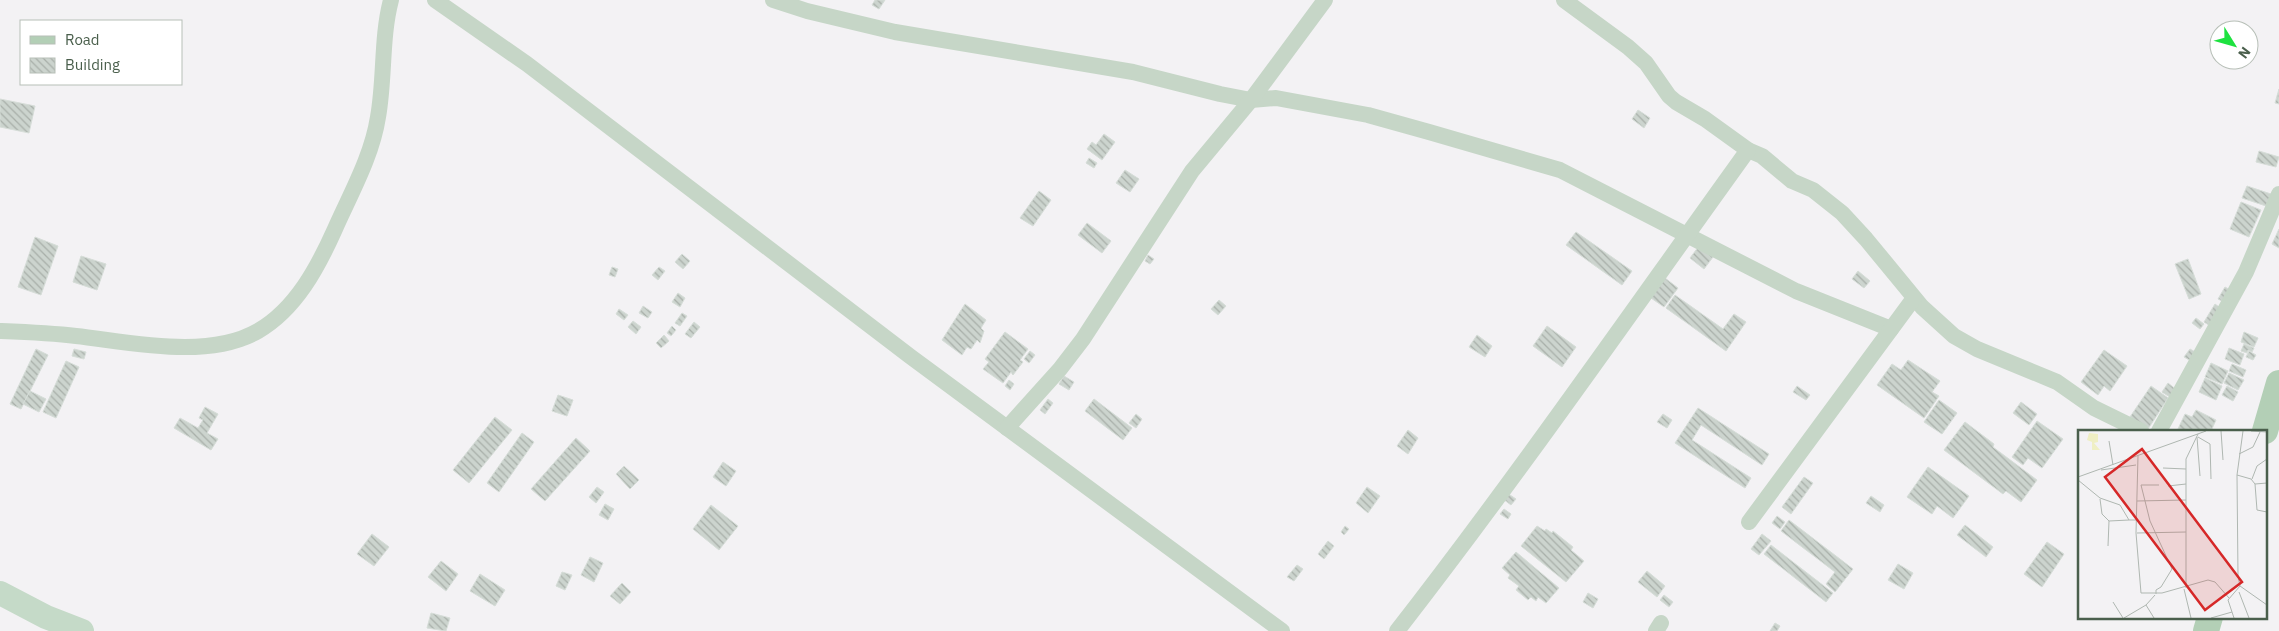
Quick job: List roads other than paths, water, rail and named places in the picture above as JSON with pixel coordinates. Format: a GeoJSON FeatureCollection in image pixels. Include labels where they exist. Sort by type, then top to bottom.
{"type":"FeatureCollection","features":[{"type":"Feature","properties":{"kind":"main road"},"geometry":{"type":"LineString","coordinates":[[2265,430],[2279,383]]}},
{"type":"Feature","properties":{"kind":"main road"},"geometry":{"type":"LineString","coordinates":[[0,593],[46,617],[82,631]]}},
{"type":"Feature","properties":{"kind":"main road"},"geometry":{"type":"LineString","coordinates":[[2206,631],[2210,618]]}},
{"type":"Feature","properties":{"kind":"street"},"geometry":{"type":"LineString","coordinates":[[0,331],[195,347],[242,339],[274,319],[305,286],[322,258],[370,152],[379,116],[382,57],[391,0]]}},
{"type":"Feature","properties":{"kind":"street"},"geometry":{"type":"LineString","coordinates":[[436,0],[527,64],[1008,428],[1282,631]]}},
{"type":"Feature","properties":{"kind":"street"},"geometry":{"type":"LineString","coordinates":[[773,0],[806,11],[895,32],[1075,61],[1251,100],[1276,98],[1368,115],[1560,170],[1796,291],[1890,329]]}},
{"type":"Feature","properties":{"kind":"street"},"geometry":{"type":"LineString","coordinates":[[1008,428],[1060,369],[1192,171],[1251,100],[1325,0]]}},
{"type":"Feature","properties":{"kind":"street"},"geometry":{"type":"LineString","coordinates":[[1564,0],[1628,47],[1646,63],[1669,96],[1676,102],[1705,119],[1748,150],[1762,156],[1792,181],[1813,190],[1842,213],[1866,239],[1914,298],[1954,336],[1977,349],[2057,382],[2094,408],[2139,430]]}},
{"type":"Feature","properties":{"kind":"street"},"geometry":{"type":"LineString","coordinates":[[1397,631],[1542,440],[1748,150]]}},
{"type":"Feature","properties":{"kind":"street"},"geometry":{"type":"LineString","coordinates":[[2160,430],[2246,272],[2279,194]]}},
{"type":"Feature","properties":{"kind":"street"},"geometry":{"type":"LineString","coordinates":[[1749,522],[1914,298]]}}]}
